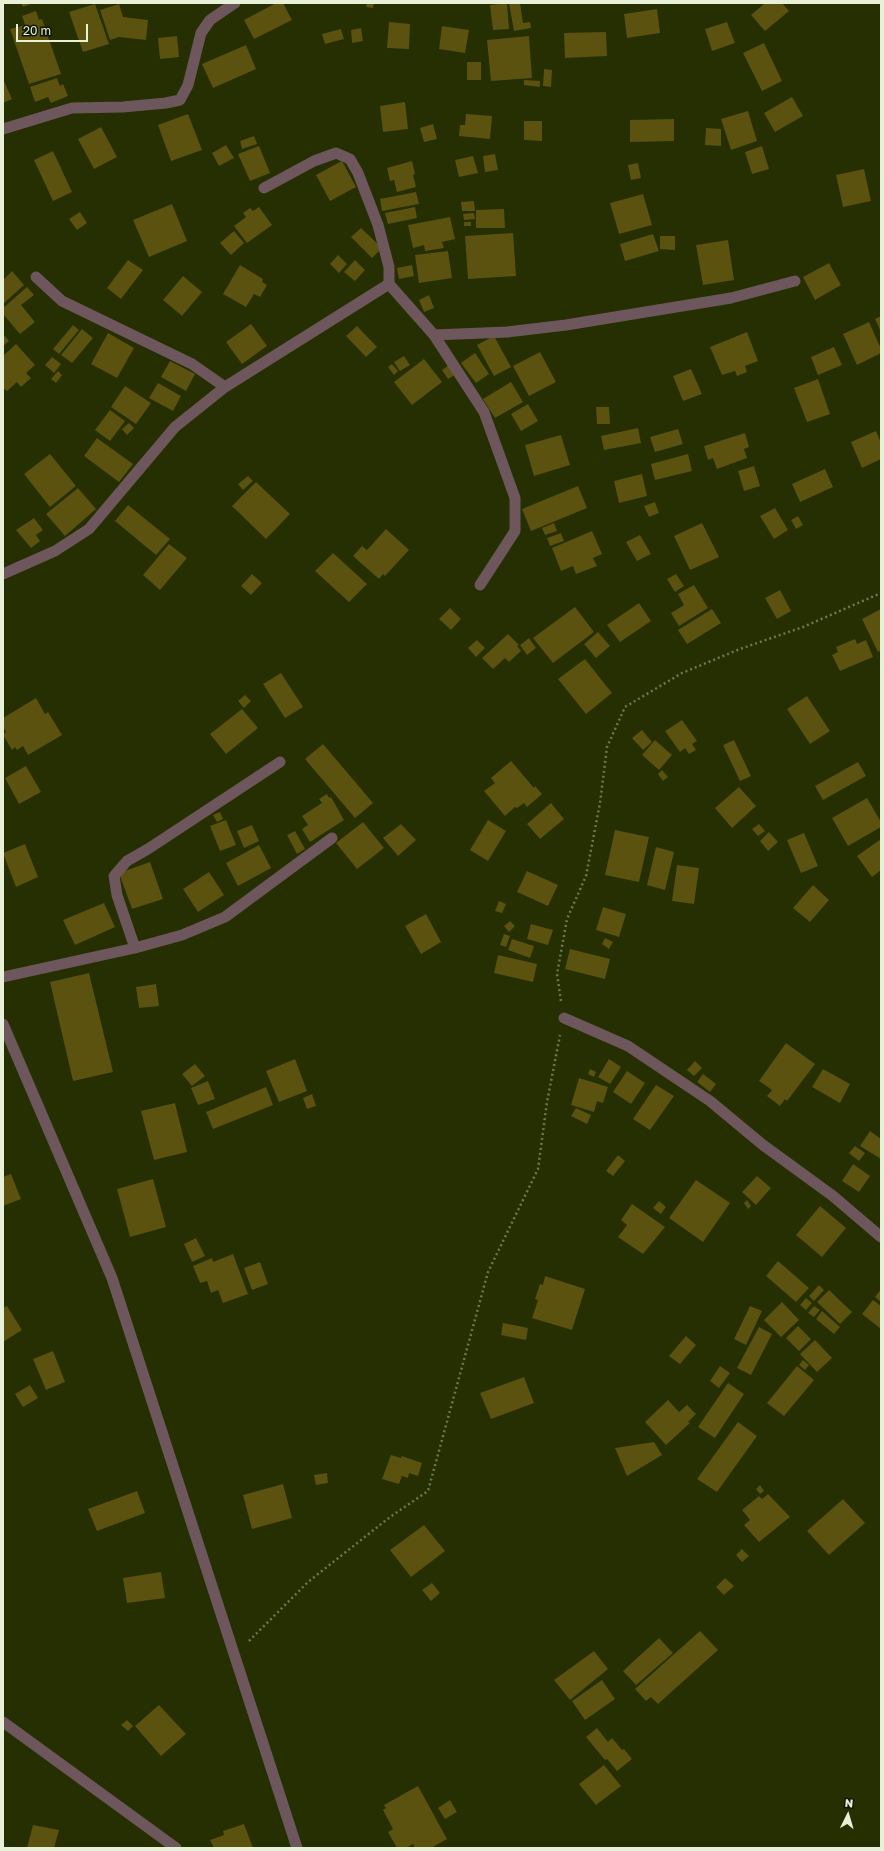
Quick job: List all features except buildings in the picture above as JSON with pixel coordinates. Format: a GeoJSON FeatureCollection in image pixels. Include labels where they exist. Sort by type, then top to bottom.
{"type":"FeatureCollection","features":[{"type":"Feature","properties":{"kind":"street"},"geometry":{"type":"LineString","coordinates":[[3,129],[72,108],[123,107],[166,103],[180,100],[188,85],[201,33],[210,20],[235,3]]}},
{"type":"Feature","properties":{"kind":"street"},"geometry":{"type":"LineString","coordinates":[[264,188],[314,161],[336,153],[350,159],[358,173],[378,225],[389,267],[389,284],[434,335],[484,412],[515,498],[515,531],[480,585]]}},
{"type":"Feature","properties":{"kind":"street"},"geometry":{"type":"LineString","coordinates":[[36,277],[62,302],[192,364],[225,387]]}},
{"type":"Feature","properties":{"kind":"street"},"geometry":{"type":"LineString","coordinates":[[434,335],[506,332],[566,325],[731,298],[795,282]]}},
{"type":"Feature","properties":{"kind":"street"},"geometry":{"type":"LineString","coordinates":[[3,574],[55,551],[89,528],[175,427],[225,387],[389,284]]}},
{"type":"Feature","properties":{"kind":"street"},"geometry":{"type":"LineString","coordinates":[[135,948],[117,895],[114,876],[127,861],[148,849],[280,762]]}},
{"type":"Feature","properties":{"kind":"street"},"geometry":{"type":"LineString","coordinates":[[3,977],[135,948],[182,935],[225,917],[332,838]]}},
{"type":"Feature","properties":{"kind":"street"},"geometry":{"type":"LineString","coordinates":[[564,1018],[628,1046],[710,1101],[763,1145],[833,1196],[881,1237]]}},
{"type":"Feature","properties":{"kind":"street"},"geometry":{"type":"LineString","coordinates":[[3,1024],[112,1278],[297,1848]]}},
{"type":"Feature","properties":{"kind":"street"},"geometry":{"type":"LineString","coordinates":[[3,1722],[176,1848]]}},
{"type":"Feature","properties":{"kind":"path"},"geometry":{"type":"LineString","coordinates":[[239,1670],[249,1640],[308,1582],[390,1517],[428,1491],[488,1272],[538,1169],[547,1102],[564,1018],[557,974],[567,919],[586,876],[600,803],[607,747],[625,707],[682,673],[740,649],[803,627],[881,593]]}}]}
